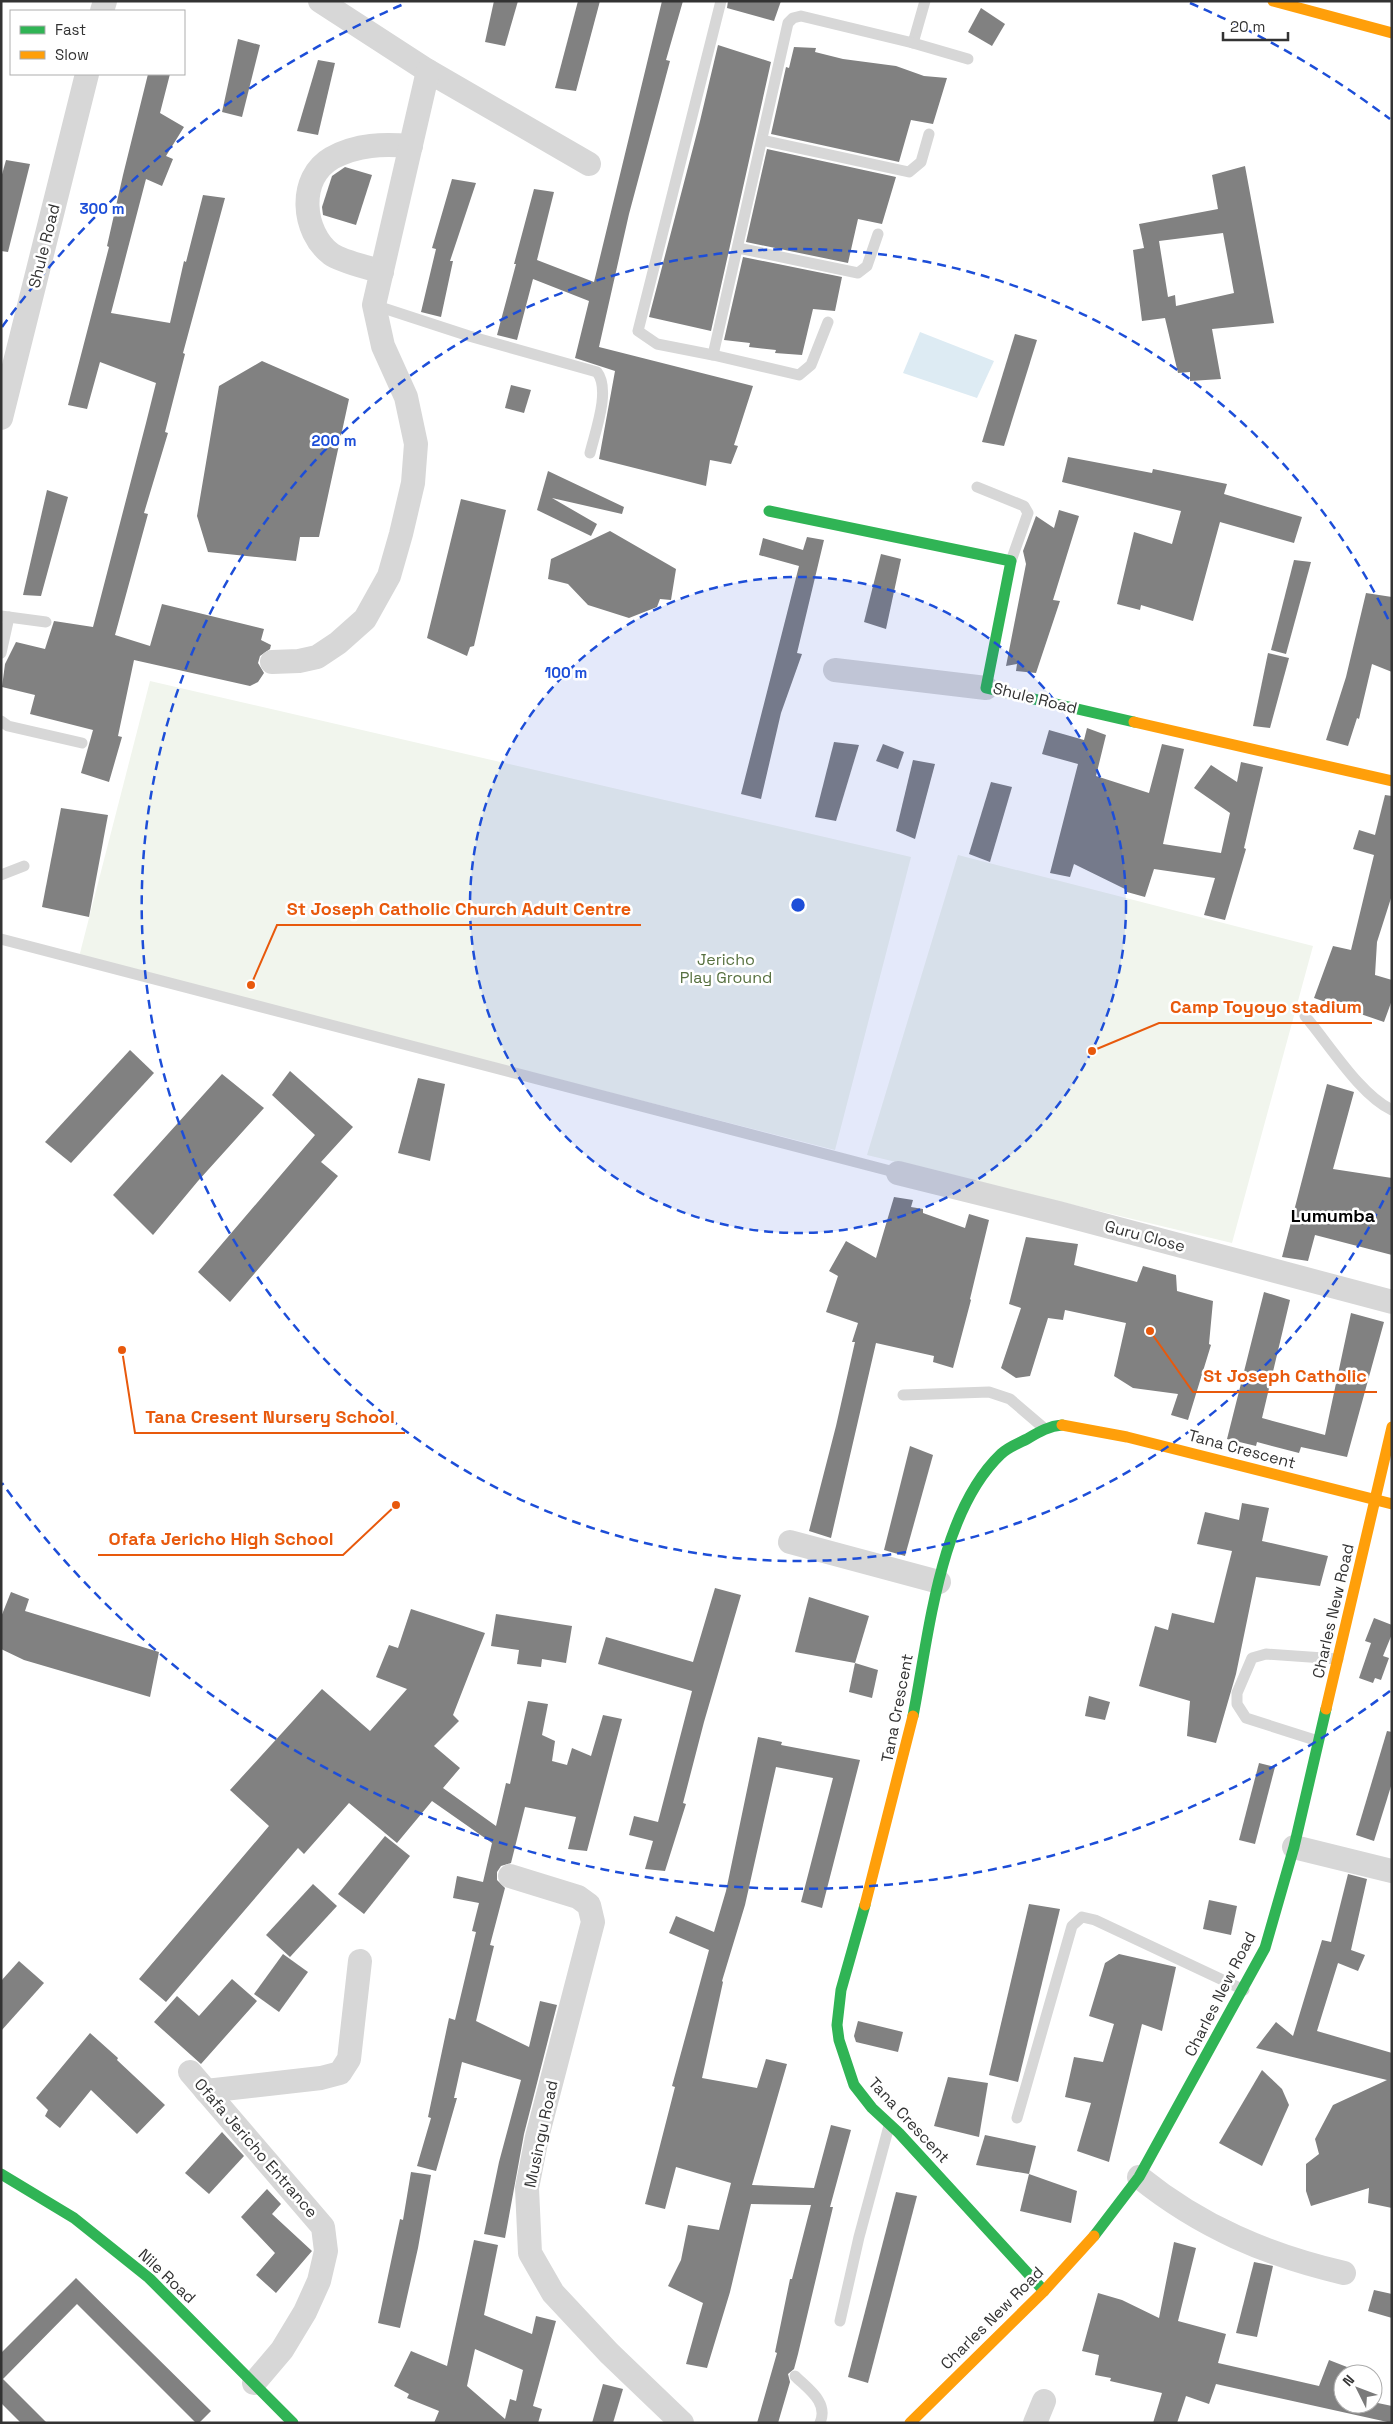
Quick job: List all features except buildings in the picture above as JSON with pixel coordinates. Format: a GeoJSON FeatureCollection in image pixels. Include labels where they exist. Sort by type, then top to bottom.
{"type":"FeatureCollection","features":[{"type":"Feature","properties":{"kind":"street"},"geometry":{"type":"LineString","coordinates":[[320,1],[428,71],[589,164]]}},
{"type":"Feature","properties":{"kind":"street"},"geometry":{"type":"LineString","coordinates":[[1273,1],[1392,33]]}},
{"type":"Feature","properties":{"kind":"street"},"geometry":{"type":"LineString","coordinates":[[272,662],[318,658],[365,619],[389,576],[401,534],[414,483],[416,444],[406,397],[383,346],[374,305],[428,71]]}},
{"type":"Feature","properties":{"kind":"street","name":"Shule Road"},"geometry":{"type":"LineString","coordinates":[[1,418],[87,75]]}},
{"type":"Feature","properties":{"kind":"street"},"geometry":{"type":"LineString","coordinates":[[382,272],[332,255],[318,240],[309,223],[307,208],[309,195],[320,168],[331,159],[366,146],[383,144],[411,146]]}},
{"type":"Feature","properties":{"kind":"street"},"geometry":{"type":"LineString","coordinates":[[769,511],[1011,561]]}},
{"type":"Feature","properties":{"kind":"street","name":"Shule Road"},"geometry":{"type":"LineString","coordinates":[[1011,561],[986,688],[1392,781]]}},
{"type":"Feature","properties":{"kind":"street"},"geometry":{"type":"LineString","coordinates":[[835,670],[986,688]]}},
{"type":"Feature","properties":{"kind":"street","name":"Guru Close"},"geometry":{"type":"LineString","coordinates":[[898,1172],[1392,1302]]}},
{"type":"Feature","properties":{"kind":"street","name":"Tana Crescent"},"geometry":{"type":"LineString","coordinates":[[1044,2290],[872,2108],[854,2085],[839,2040],[838,2007],[846,1970],[870,1889],[899,1778],[939,1582],[952,1536],[975,1484],[1004,1452],[1044,1428],[1061,1425],[1127,1437],[1376,1500]]}},
{"type":"Feature","properties":{"kind":"street","name":"Charles New Road"},"geometry":{"type":"LineString","coordinates":[[912,2422],[1044,2290],[1104,2225],[1139,2177],[1244,1990],[1264,1948],[1294,1847],[1392,1427]]}},
{"type":"Feature","properties":{"kind":"street"},"geometry":{"type":"LineString","coordinates":[[1376,1500],[1392,1504]]}},
{"type":"Feature","properties":{"kind":"street"},"geometry":{"type":"LineString","coordinates":[[790,1542],[939,1582]]}},
{"type":"Feature","properties":{"kind":"street"},"geometry":{"type":"LineString","coordinates":[[1294,1847],[1392,1871]]}},
{"type":"Feature","properties":{"kind":"street","name":"Musingu Road"},"geometry":{"type":"LineString","coordinates":[[510,1876],[578,1897],[588,1905],[593,1922],[537,2137],[529,2180],[530,2253],[553,2293],[609,2353],[682,2423]]}},
{"type":"Feature","properties":{"kind":"street"},"geometry":{"type":"LineString","coordinates":[[206,2090],[321,2078],[340,2072],[349,2059],[360,1961]]}},
{"type":"Feature","properties":{"kind":"street","name":"Ofafa Jericho Entrance"},"geometry":{"type":"LineString","coordinates":[[190,2072],[323,2227],[326,2251],[319,2281],[305,2312],[282,2350],[254,2383]]}},
{"type":"Feature","properties":{"kind":"street","name":"Nile Road"},"geometry":{"type":"LineString","coordinates":[[1,2174],[74,2218],[149,2278],[293,2423]]}},
{"type":"Feature","properties":{"kind":"street"},"geometry":{"type":"LineString","coordinates":[[1139,2177],[1176,2207],[1235,2236],[1285,2258],[1344,2273]]}},
{"type":"Feature","properties":{"kind":"street"},"geometry":{"type":"LineString","coordinates":[[1035,2423],[1044,2400]]}},
{"type":"Feature","properties":{"kind":"lane"},"geometry":{"type":"LineString","coordinates":[[721,1],[638,331],[657,344],[800,375],[811,365],[828,322]]}},
{"type":"Feature","properties":{"kind":"lane"},"geometry":{"type":"LineString","coordinates":[[913,43],[925,1]]}},
{"type":"Feature","properties":{"kind":"lane"},"geometry":{"type":"LineString","coordinates":[[713,355],[788,23],[792,18],[801,16],[913,43],[968,59]]}},
{"type":"Feature","properties":{"kind":"lane"},"geometry":{"type":"LineString","coordinates":[[762,140],[909,172],[921,162],[929,134]]}},
{"type":"Feature","properties":{"kind":"lane"},"geometry":{"type":"LineString","coordinates":[[738,248],[858,273],[867,266],[878,234]]}},
{"type":"Feature","properties":{"kind":"lane"},"geometry":{"type":"LineString","coordinates":[[374,305],[469,336],[597,372],[602,378],[603,396],[590,453]]}},
{"type":"Feature","properties":{"kind":"lane"},"geometry":{"type":"LineString","coordinates":[[977,487],[1024,506],[1028,513],[1011,561]]}},
{"type":"Feature","properties":{"kind":"lane"},"geometry":{"type":"LineString","coordinates":[[1,653],[5,617],[46,622]]}},
{"type":"Feature","properties":{"kind":"lane"},"geometry":{"type":"LineString","coordinates":[[1,721],[8,726],[82,743]]}},
{"type":"Feature","properties":{"kind":"lane"},"geometry":{"type":"LineString","coordinates":[[1,875],[24,866]]}},
{"type":"Feature","properties":{"kind":"lane"},"geometry":{"type":"LineString","coordinates":[[1,939],[898,1172]]}},
{"type":"Feature","properties":{"kind":"lane"},"geometry":{"type":"LineString","coordinates":[[1305,1016],[1363,1090],[1376,1101],[1392,1110]]}},
{"type":"Feature","properties":{"kind":"lane"},"geometry":{"type":"LineString","coordinates":[[903,1395],[989,1392],[1010,1399],[1044,1428]]}},
{"type":"Feature","properties":{"kind":"lane"},"geometry":{"type":"LineString","coordinates":[[1319,1741],[1246,1718],[1237,1704],[1237,1693],[1252,1658],[1266,1654],[1338,1659]]}},
{"type":"Feature","properties":{"kind":"lane"},"geometry":{"type":"LineString","coordinates":[[1017,2118],[1072,1926],[1082,1917],[1095,1920],[1244,1990]]}},
{"type":"Feature","properties":{"kind":"lane"},"geometry":{"type":"LineString","coordinates":[[840,2321],[859,2237],[889,2124]]}},
{"type":"Feature","properties":{"kind":"lane"},"geometry":{"type":"LineString","coordinates":[[795,2376],[820,2402],[823,2410],[820,2423]]}},
{"type":"Feature","properties":{"kind":"green space","name":"Jericho Play Ground"},"geometry":{"type":"Polygon","coordinates":[[[150,681],[911,857],[835,1150],[79,957],[150,681]]]}},
{"type":"Feature","properties":{"kind":"green space"},"geometry":{"type":"Polygon","coordinates":[[[958,855],[1313,946],[1232,1243],[867,1155],[958,855]]]}},
{"type":"Feature","properties":{"kind":"shaded area"},"geometry":{"type":"Polygon","coordinates":[[[920,332],[994,361],[977,398],[903,373],[920,332]]]}},
{"type":"Feature","properties":{"kind":"traffic: fast"},"geometry":{"type":"LineString","coordinates":[[769,511],[1011,561],[986,688],[1134,722]]}},
{"type":"Feature","properties":{"kind":"traffic: fast"},"geometry":{"type":"LineString","coordinates":[[913,1716],[940,1577],[950,1541],[963,1508],[980,1479],[1001,1454],[1014,1445],[1044,1430],[1062,1425]]}},
{"type":"Feature","properties":{"kind":"traffic: fast"},"geometry":{"type":"LineString","coordinates":[[1094,2236],[1139,2177],[1265,1948],[1294,1847],[1326,1709]]}},
{"type":"Feature","properties":{"kind":"traffic: fast"},"geometry":{"type":"LineString","coordinates":[[865,1905],[841,1990],[837,2025],[839,2040],[854,2085],[872,2108],[899,2133],[1044,2291]]}},
{"type":"Feature","properties":{"kind":"traffic: fast"},"geometry":{"type":"LineString","coordinates":[[1,2174],[74,2218],[149,2278],[293,2423]]}},
{"type":"Feature","properties":{"kind":"traffic: slow"},"geometry":{"type":"LineString","coordinates":[[1273,1],[1392,33]]}},
{"type":"Feature","properties":{"kind":"traffic: slow"},"geometry":{"type":"LineString","coordinates":[[1134,722],[1392,781]]}},
{"type":"Feature","properties":{"kind":"traffic: slow"},"geometry":{"type":"LineString","coordinates":[[1062,1425],[1127,1437],[1392,1504]]}},
{"type":"Feature","properties":{"kind":"traffic: slow"},"geometry":{"type":"LineString","coordinates":[[1326,1709],[1392,1427]]}},
{"type":"Feature","properties":{"kind":"traffic: slow"},"geometry":{"type":"LineString","coordinates":[[865,1905],[913,1716]]}},
{"type":"Feature","properties":{"kind":"traffic: slow"},"geometry":{"type":"LineString","coordinates":[[910,2423],[1044,2291],[1094,2236]]}},
{"type":"Feature","properties":{"kind":"place","name":"St Joseph Catholic Church Adult Centre"},"geometry":{"type":"Point","coordinates":[251,985]}},
{"type":"Feature","properties":{"kind":"place","name":"Camp Toyoyo stadium"},"geometry":{"type":"Point","coordinates":[1092,1051]}},
{"type":"Feature","properties":{"kind":"place","name":"St Joseph Catholic"},"geometry":{"type":"Point","coordinates":[1150,1331]}},
{"type":"Feature","properties":{"kind":"place","name":"Tana Cresent Nursery School"},"geometry":{"type":"Point","coordinates":[122,1350]}},
{"type":"Feature","properties":{"kind":"place","name":"Ofafa Jericho High School"},"geometry":{"type":"Point","coordinates":[396,1505]}},
{"type":"Feature","properties":{"kind":"district","name":"Lumumba"},"geometry":{"type":"Point","coordinates":[1333,1215]}}]}
